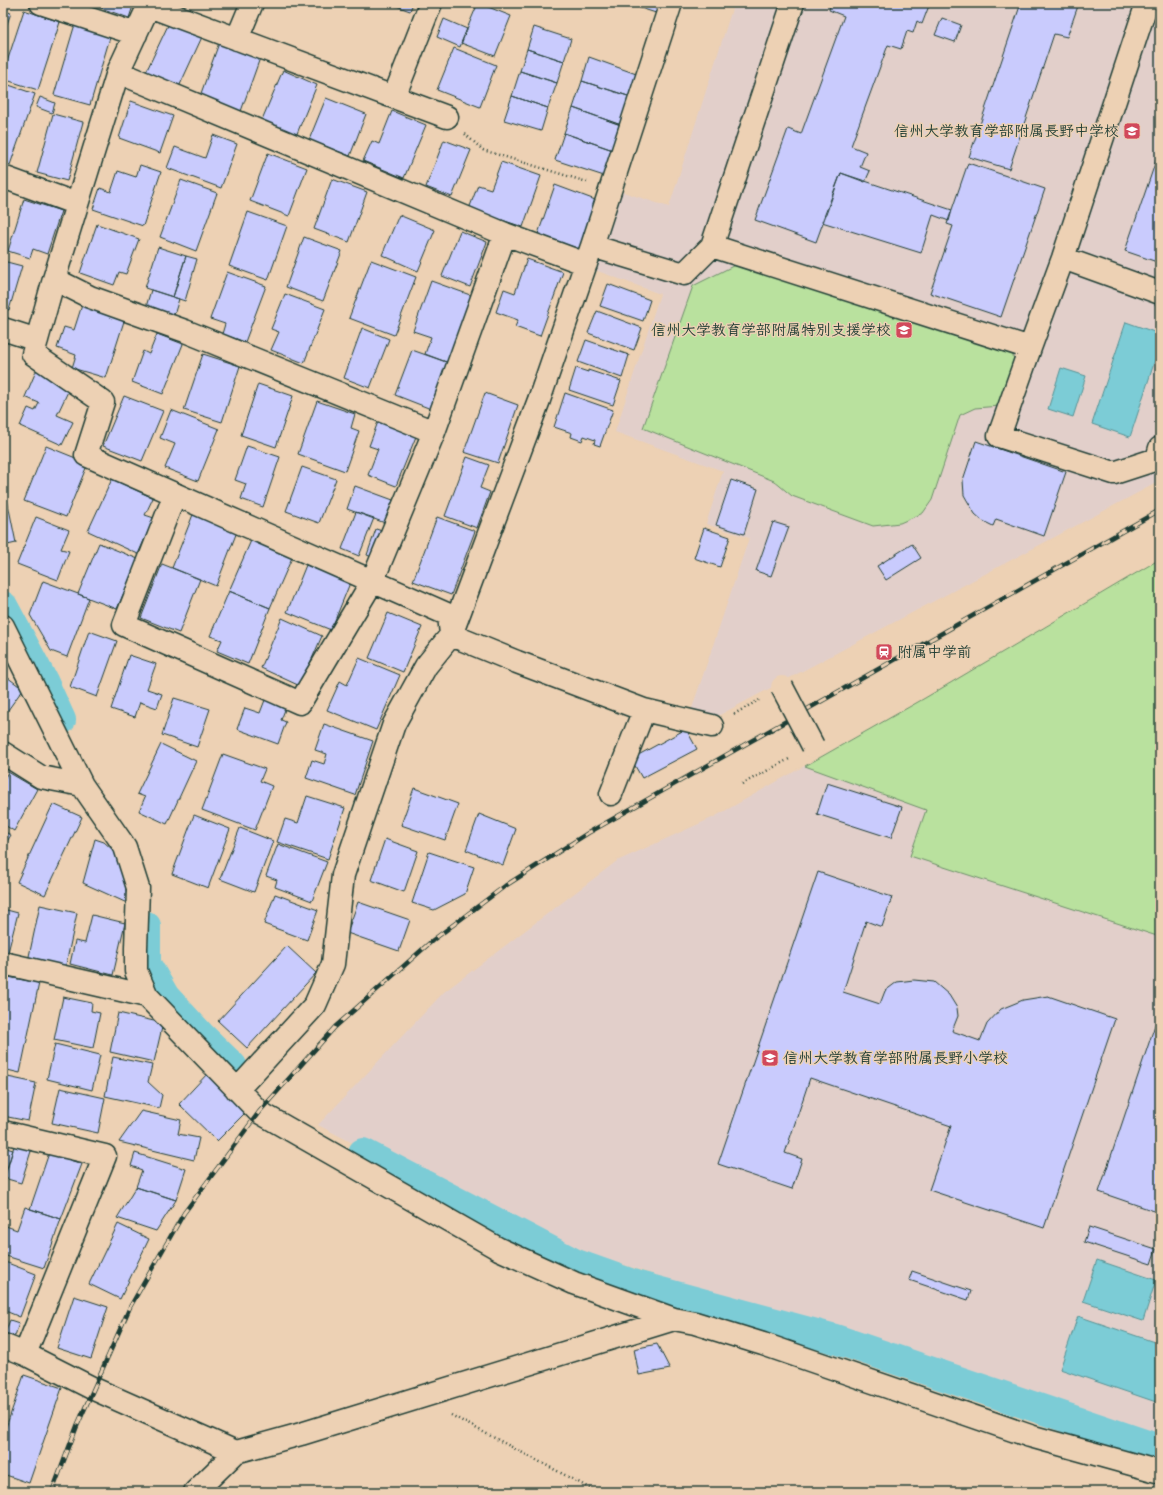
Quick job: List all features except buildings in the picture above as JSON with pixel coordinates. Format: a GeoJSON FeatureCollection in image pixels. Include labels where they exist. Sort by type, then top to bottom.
{"type":"FeatureCollection","features":[{"type":"Feature","properties":{"kind":"street"},"geometry":{"type":"LineString","coordinates":[[41,3],[136,34]]}},
{"type":"Feature","properties":{"kind":"street"},"geometry":{"type":"LineString","coordinates":[[237,39],[252,3]]}},
{"type":"Feature","properties":{"kind":"street"},"geometry":{"type":"LineString","coordinates":[[394,97],[431,3]]}},
{"type":"Feature","properties":{"kind":"street"},"geometry":{"type":"LineString","coordinates":[[237,1090],[315,1005],[333,964],[343,875],[394,724],[426,666],[451,635],[539,400],[611,189],[671,3]]}},
{"type":"Feature","properties":{"kind":"street"},"geometry":{"type":"LineString","coordinates":[[118,72],[505,234],[589,255],[684,274],[712,246],[793,3]]}},
{"type":"Feature","properties":{"kind":"street"},"geometry":{"type":"LineString","coordinates":[[1147,3],[1063,258],[999,436],[1114,473],[1157,459],[1160,448]]}},
{"type":"Feature","properties":{"kind":"street"},"geometry":{"type":"LineString","coordinates":[[447,117],[237,39],[149,4],[118,72],[54,279],[33,354],[103,402],[86,455],[449,615],[451,635]]}},
{"type":"Feature","properties":{"kind":"street"},"geometry":{"type":"LineString","coordinates":[[3,178],[77,204]]}},
{"type":"Feature","properties":{"kind":"street"},"geometry":{"type":"LineString","coordinates":[[175,494],[124,625],[300,703],[372,582],[434,432],[505,234]]}},
{"type":"Feature","properties":{"kind":"street"},"geometry":{"type":"LineString","coordinates":[[712,246],[1030,348]]}},
{"type":"Feature","properties":{"kind":"street"},"geometry":{"type":"LineString","coordinates":[[1063,258],[1160,293]]}},
{"type":"Feature","properties":{"kind":"street"},"geometry":{"type":"LineString","coordinates":[[54,279],[90,297],[185,331],[434,432]]}},
{"type":"Feature","properties":{"kind":"street"},"geometry":{"type":"LineString","coordinates":[[3,328],[37,340]]}},
{"type":"Feature","properties":{"kind":"street"},"geometry":{"type":"LineString","coordinates":[[3,626],[82,785],[125,847],[138,888],[136,971],[147,996],[259,1112],[499,1248],[574,1283],[674,1319],[695,1323],[763,1344],[1030,1436],[1160,1472]]}},
{"type":"Feature","properties":{"kind":"street"},"geometry":{"type":"LineString","coordinates":[[451,635],[517,662],[644,710],[712,726]]}},
{"type":"Feature","properties":{"kind":"street"},"geometry":{"type":"LineString","coordinates":[[782,686],[813,746]]}},
{"type":"Feature","properties":{"kind":"street"},"geometry":{"type":"LineString","coordinates":[[611,794],[644,710]]}},
{"type":"Feature","properties":{"kind":"street"},"geometry":{"type":"LineString","coordinates":[[3,753],[41,778],[82,785]]}},
{"type":"Feature","properties":{"kind":"street"},"geometry":{"type":"LineString","coordinates":[[3,963],[147,996]]}},
{"type":"Feature","properties":{"kind":"street"},"geometry":{"type":"LineString","coordinates":[[3,1132],[105,1156],[25,1354]]}},
{"type":"Feature","properties":{"kind":"street"},"geometry":{"type":"LineString","coordinates":[[195,1492],[236,1452],[674,1319]]}},
{"type":"Feature","properties":{"kind":"street"},"geometry":{"type":"LineString","coordinates":[[3,1345],[25,1354],[94,1389],[236,1452]]}},
{"type":"Feature","properties":{"kind":"path"},"geometry":{"type":"LineString","coordinates":[[447,117],[483,150],[611,189]]}},
{"type":"Feature","properties":{"kind":"path"},"geometry":{"type":"LineString","coordinates":[[712,726],[782,686]]}},
{"type":"Feature","properties":{"kind":"path"},"geometry":{"type":"LineString","coordinates":[[742,784],[813,746]]}},
{"type":"Feature","properties":{"kind":"path"},"geometry":{"type":"LineString","coordinates":[[417,1398],[597,1492]]}},
{"type":"Feature","properties":{"kind":"shaded area","name":"信州大学教育学部附属特別支援学校"},"geometry":{"type":"Polygon","coordinates":[[[734,3],[1160,3],[1160,481],[714,718],[691,711],[749,538],[706,524],[723,471],[615,432],[660,294],[595,270],[620,191],[669,207],[734,3]]]}},
{"type":"Feature","properties":{"kind":"shaded area","name":"信州大学教育学部附属長野小学校"},"geometry":{"type":"Polygon","coordinates":[[[1160,559],[1160,1435],[596,1256],[438,1187],[318,1125],[444,992],[617,861],[714,817],[925,698],[1160,559]]]}},
{"type":"Feature","properties":{"kind":"green space"},"geometry":{"type":"Polygon","coordinates":[[[739,263],[1011,350],[1015,362],[1000,406],[975,408],[960,415],[932,500],[923,513],[900,523],[873,526],[792,496],[774,481],[643,428],[693,286],[739,263]]]}},
{"type":"Feature","properties":{"kind":"green space"},"geometry":{"type":"Polygon","coordinates":[[[1160,559],[1160,937],[910,856],[926,810],[805,766],[925,698],[1160,559]]]}},
{"type":"Feature","properties":{"kind":"water"},"geometry":{"type":"Polygon","coordinates":[[[1126,322],[1160,334],[1160,345],[1130,437],[1092,424],[1126,322]]]}},
{"type":"Feature","properties":{"kind":"water"},"geometry":{"type":"Polygon","coordinates":[[[1061,368],[1086,376],[1073,417],[1048,409],[1061,368]]]}},
{"type":"Feature","properties":{"kind":"water"},"geometry":{"type":"Polygon","coordinates":[[[1097,1260],[1156,1280],[1143,1321],[1083,1301],[1097,1260]]]}},
{"type":"Feature","properties":{"kind":"water"},"geometry":{"type":"Polygon","coordinates":[[[1078,1316],[1160,1344],[1159,1403],[1060,1369],[1078,1316]]]}},
{"type":"Feature","properties":{"kind":"waterway"},"geometry":{"type":"LineString","coordinates":[[3,606],[43,681],[61,720]]}},
{"type":"Feature","properties":{"kind":"waterway"},"geometry":{"type":"LineString","coordinates":[[146,926],[146,964],[165,997],[201,1036],[232,1066]]}},
{"type":"Feature","properties":{"kind":"waterway"},"geometry":{"type":"LineString","coordinates":[[363,1153],[576,1264],[635,1285],[835,1339],[1150,1446]]}},
{"type":"Feature","properties":{"kind":"railway"},"geometry":{"type":"LineString","coordinates":[[52,1492],[77,1426],[130,1307],[184,1213],[259,1112],[335,1027],[433,940],[505,886],[588,833],[1160,510]]}},
{"type":"Feature","properties":{"kind":"place","name":"信州大学教育学部附属長野中学校"},"geometry":{"type":"Point","coordinates":[1132,131]}},
{"type":"Feature","properties":{"kind":"place","name":"信州大学教育学部附属特別支援学校"},"geometry":{"type":"Point","coordinates":[904,330]}},
{"type":"Feature","properties":{"kind":"place","name":"附属中学前"},"geometry":{"type":"Point","coordinates":[884,652]}},
{"type":"Feature","properties":{"kind":"place","name":"信州大学教育学部附属長野小学校"},"geometry":{"type":"Point","coordinates":[770,1058]}}]}
